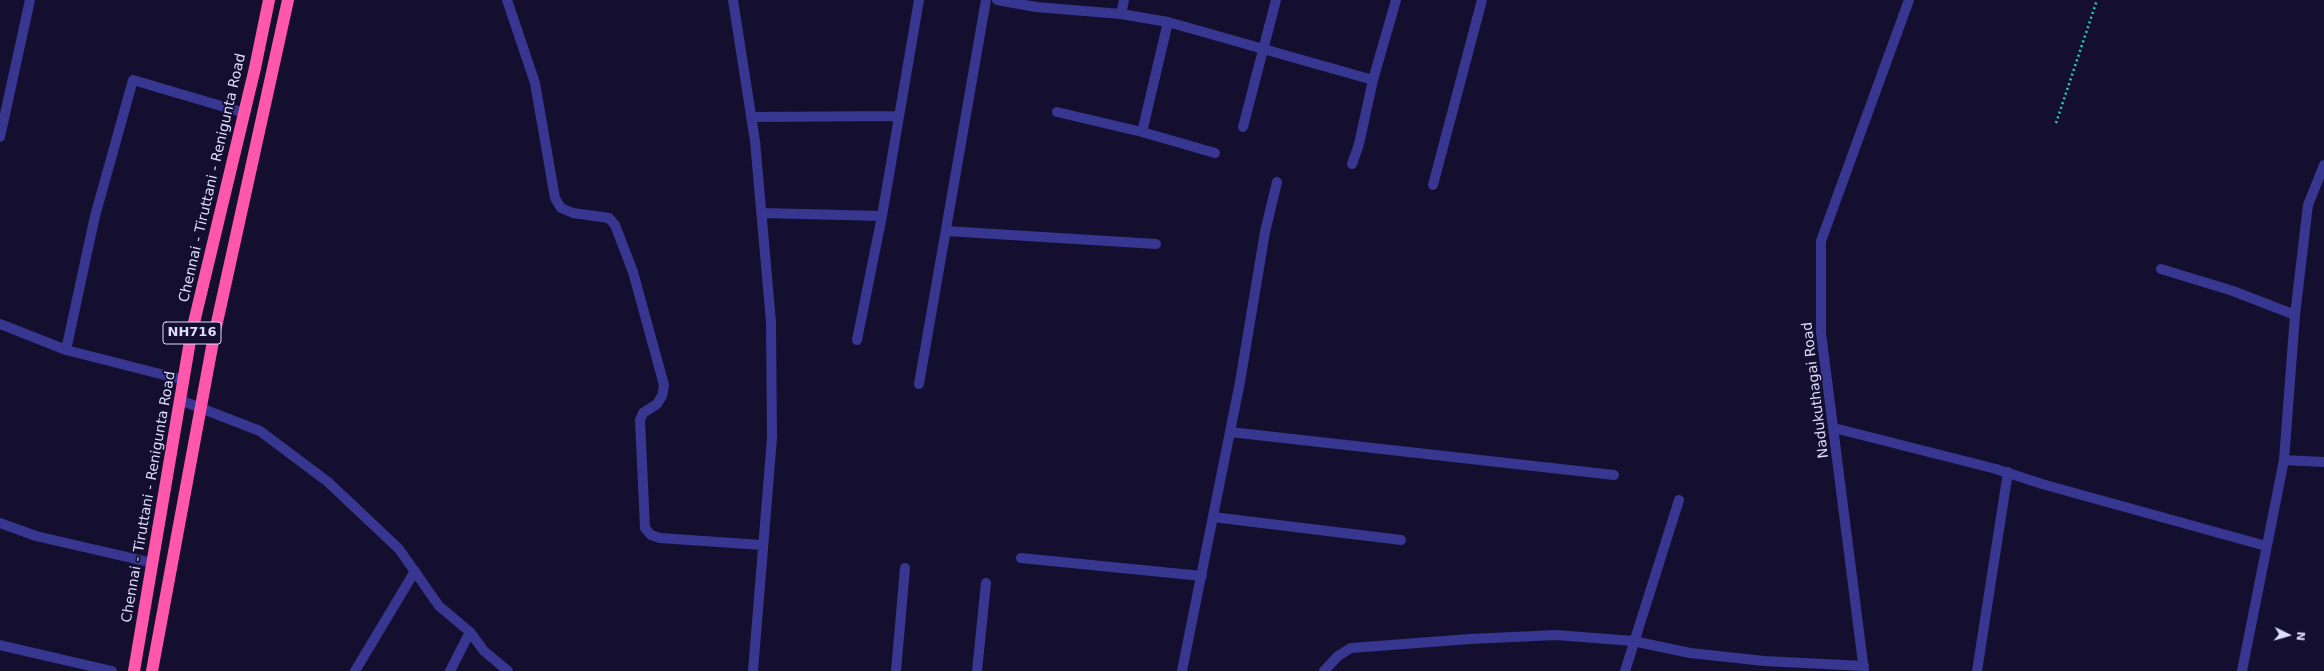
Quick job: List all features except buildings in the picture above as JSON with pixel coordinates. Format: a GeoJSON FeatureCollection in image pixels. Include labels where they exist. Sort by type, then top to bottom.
{"type":"FeatureCollection","features":[{"type":"Feature","properties":{"kind":"highway","name":"Chennai - Tiruttani - Renigunta Road"},"geometry":{"type":"LineString","coordinates":[[134,671],[191,335],[245,113],[269,0]]}},
{"type":"Feature","properties":{"kind":"highway","name":"NH716"},"geometry":{"type":"LineString","coordinates":[[152,671],[200,408],[234,243],[288,0]]}},
{"type":"Feature","properties":{"kind":"street"},"geometry":{"type":"LineString","coordinates":[[0,138],[30,0]]}},
{"type":"Feature","properties":{"kind":"street"},"geometry":{"type":"LineString","coordinates":[[507,0],[535,83],[555,198],[561,208],[573,214],[609,218],[615,225],[633,272],[664,385],[662,396],[657,404],[643,413],[640,420],[645,528],[651,535],[660,538],[762,545]]}},
{"type":"Feature","properties":{"kind":"street"},"geometry":{"type":"LineString","coordinates":[[733,0],[751,117],[762,213],[771,322],[772,438],[762,545],[753,671]]}},
{"type":"Feature","properties":{"kind":"street"},"geometry":{"type":"LineString","coordinates":[[857,340],[882,216],[919,0]]}},
{"type":"Feature","properties":{"kind":"street"},"geometry":{"type":"LineString","coordinates":[[919,384],[986,0]]}},
{"type":"Feature","properties":{"kind":"street"},"geometry":{"type":"LineString","coordinates":[[997,0],[1121,14],[1168,22],[1373,80]]}},
{"type":"Feature","properties":{"kind":"street"},"geometry":{"type":"LineString","coordinates":[[1121,14],[1124,0]]}},
{"type":"Feature","properties":{"kind":"street"},"geometry":{"type":"LineString","coordinates":[[1243,127],[1262,48],[1276,0]]}},
{"type":"Feature","properties":{"kind":"street"},"geometry":{"type":"LineString","coordinates":[[1352,164],[1373,80],[1396,0]]}},
{"type":"Feature","properties":{"kind":"street"},"geometry":{"type":"LineString","coordinates":[[1433,185],[1482,0]]}},
{"type":"Feature","properties":{"kind":"street","name":"Nadukuthagai Road"},"geometry":{"type":"LineString","coordinates":[[1864,668],[1822,334],[1821,241],[1909,0]]}},
{"type":"Feature","properties":{"kind":"street"},"geometry":{"type":"LineString","coordinates":[[1142,132],[1168,22]]}},
{"type":"Feature","properties":{"kind":"street"},"geometry":{"type":"LineString","coordinates":[[66,350],[95,216],[133,80],[245,113]]}},
{"type":"Feature","properties":{"kind":"street"},"geometry":{"type":"LineString","coordinates":[[1058,112],[1142,132],[1214,153]]}},
{"type":"Feature","properties":{"kind":"street"},"geometry":{"type":"LineString","coordinates":[[751,117],[899,116]]}},
{"type":"Feature","properties":{"kind":"street"},"geometry":{"type":"LineString","coordinates":[[2242,671],[2284,460],[2295,315],[2308,204],[2324,165]]}},
{"type":"Feature","properties":{"kind":"street"},"geometry":{"type":"LineString","coordinates":[[1182,671],[1230,432],[1265,232],[1277,182]]}},
{"type":"Feature","properties":{"kind":"street"},"geometry":{"type":"LineString","coordinates":[[762,213],[882,216]]}},
{"type":"Feature","properties":{"kind":"street"},"geometry":{"type":"LineString","coordinates":[[946,231],[1156,244]]}},
{"type":"Feature","properties":{"kind":"street"},"geometry":{"type":"LineString","coordinates":[[2161,269],[2233,291],[2295,315]]}},
{"type":"Feature","properties":{"kind":"street"},"geometry":{"type":"LineString","coordinates":[[0,324],[66,350],[184,380]]}},
{"type":"Feature","properties":{"kind":"street"},"geometry":{"type":"LineString","coordinates":[[180,400],[260,431],[328,482],[399,549],[439,606],[470,632],[484,651],[508,671]]}},
{"type":"Feature","properties":{"kind":"street"},"geometry":{"type":"LineString","coordinates":[[1834,428],[2008,472],[2266,546]]}},
{"type":"Feature","properties":{"kind":"street"},"geometry":{"type":"LineString","coordinates":[[1230,432],[1614,475]]}},
{"type":"Feature","properties":{"kind":"street"},"geometry":{"type":"LineString","coordinates":[[2284,460],[2324,462]]}},
{"type":"Feature","properties":{"kind":"street"},"geometry":{"type":"LineString","coordinates":[[1977,671],[2008,472]]}},
{"type":"Feature","properties":{"kind":"street"},"geometry":{"type":"LineString","coordinates":[[1625,671],[1633,641],[1679,500]]}},
{"type":"Feature","properties":{"kind":"street"},"geometry":{"type":"LineString","coordinates":[[1213,517],[1401,540]]}},
{"type":"Feature","properties":{"kind":"street"},"geometry":{"type":"LineString","coordinates":[[0,523],[36,536],[152,564]]}},
{"type":"Feature","properties":{"kind":"street"},"geometry":{"type":"LineString","coordinates":[[1021,558],[1202,576]]}},
{"type":"Feature","properties":{"kind":"street"},"geometry":{"type":"LineString","coordinates":[[896,671],[905,568]]}},
{"type":"Feature","properties":{"kind":"street"},"geometry":{"type":"LineString","coordinates":[[355,671],[415,571]]}},
{"type":"Feature","properties":{"kind":"street"},"geometry":{"type":"LineString","coordinates":[[977,671],[986,583]]}},
{"type":"Feature","properties":{"kind":"street"},"geometry":{"type":"LineString","coordinates":[[450,671],[470,632]]}},
{"type":"Feature","properties":{"kind":"street"},"geometry":{"type":"LineString","coordinates":[[1324,671],[1338,656],[1351,648],[1470,639],[1556,635],[1633,641],[1697,654],[1764,661],[1864,668]]}},
{"type":"Feature","properties":{"kind":"street"},"geometry":{"type":"LineString","coordinates":[[0,645],[112,671]]}},
{"type":"Feature","properties":{"kind":"path"},"geometry":{"type":"LineString","coordinates":[[2056,123],[2097,0]]}}]}
